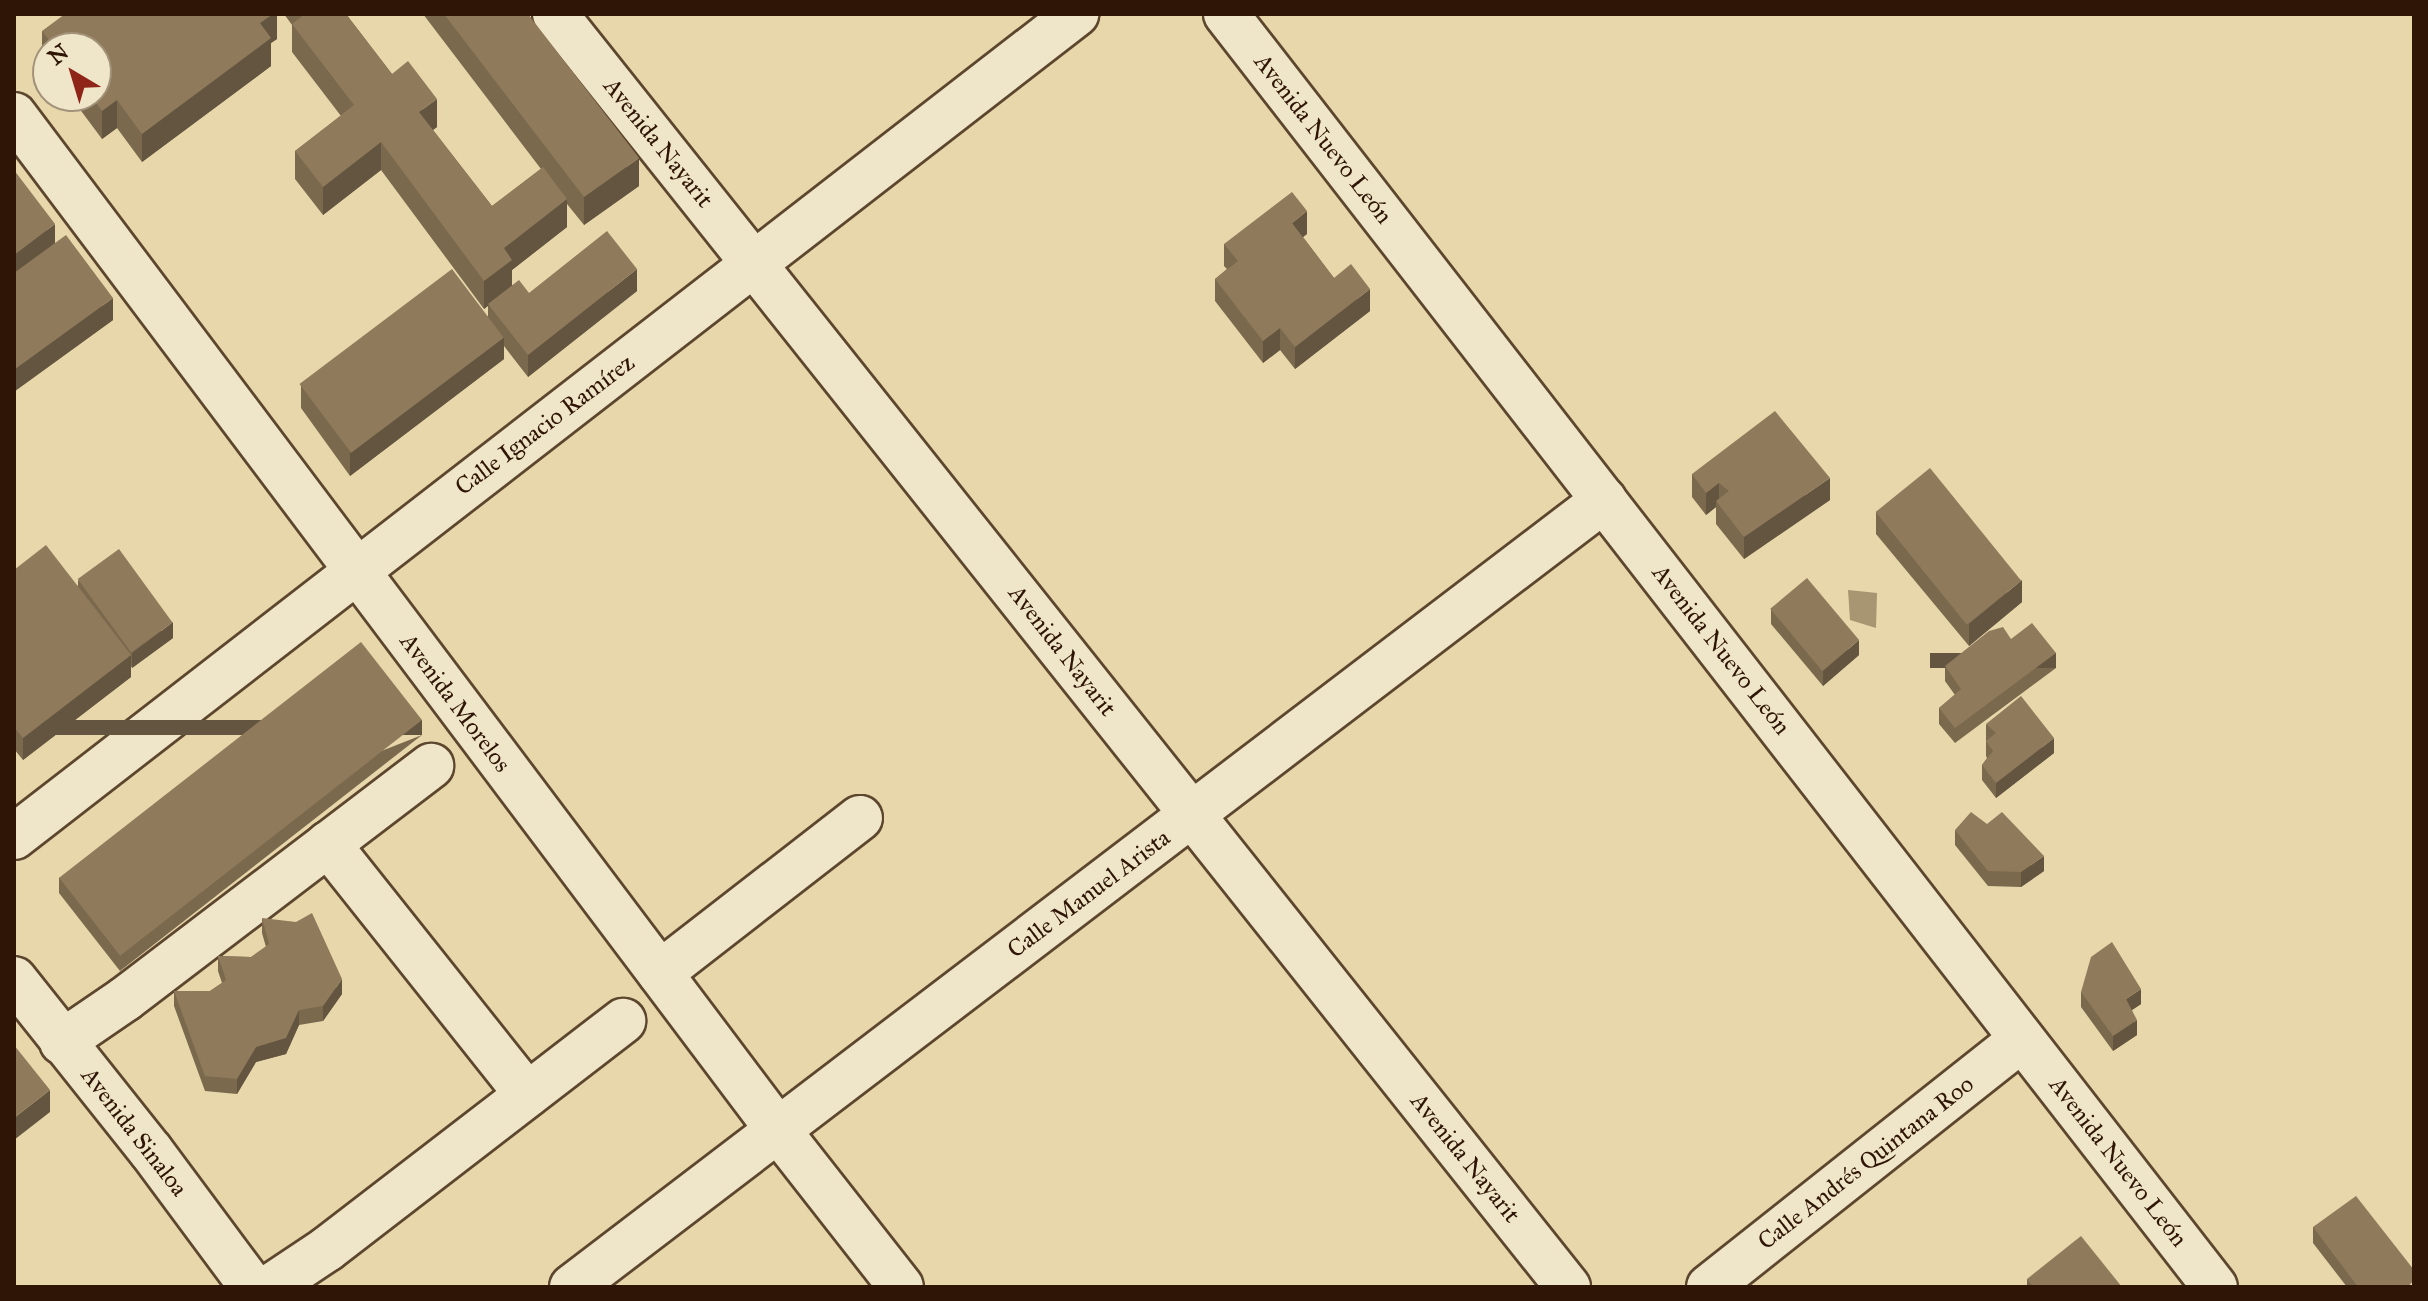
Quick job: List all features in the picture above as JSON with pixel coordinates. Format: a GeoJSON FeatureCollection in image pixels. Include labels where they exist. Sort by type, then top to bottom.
{"type":"FeatureCollection","features":[{"type":"Feature","properties":{"kind":"street","name":"Avenida Nayarit"},"geometry":{"type":"LineString","coordinates":[[555,14],[1568,1287]]}},
{"type":"Feature","properties":{"kind":"street","name":"Calle Ignacio Ramírez"},"geometry":{"type":"LineString","coordinates":[[14,837],[1076,14]]}},
{"type":"Feature","properties":{"kind":"street","name":"Avenida Nuevo León"},"geometry":{"type":"LineString","coordinates":[[1226,14],[2215,1287]]}},
{"type":"Feature","properties":{"kind":"street","name":"Avenida Morelos"},"geometry":{"type":"LineString","coordinates":[[14,115],[778,1130],[901,1287]]}},
{"type":"Feature","properties":{"kind":"street","name":"Calle Manuel Arista"},"geometry":{"type":"LineString","coordinates":[[572,1287],[1604,500]]}},
{"type":"Feature","properties":{"kind":"street"},"geometry":{"type":"LineString","coordinates":[[62,1042],[431,766]]}},
{"type":"Feature","properties":{"kind":"street"},"geometry":{"type":"LineString","coordinates":[[660,973],[860,818]]}},
{"type":"Feature","properties":{"kind":"street"},"geometry":{"type":"LineString","coordinates":[[328,844],[527,1094]]}},
{"type":"Feature","properties":{"kind":"street","name":"Avenida Sinaloa"},"geometry":{"type":"LineString","coordinates":[[14,979],[151,1151],[252,1287]]}},
{"type":"Feature","properties":{"kind":"street"},"geometry":{"type":"LineString","coordinates":[[270,1287],[327,1249],[623,1021]]}},
{"type":"Feature","properties":{"kind":"street","name":"Calle Andrés Quintana Roo"},"geometry":{"type":"LineString","coordinates":[[1709,1287],[2022,1039]]}},
{"type":"Feature","properties":{"kind":"shaded area"},"geometry":{"type":"Polygon","coordinates":[[[1848,590],[1877,593],[1876,628],[1850,620],[1848,590]]]}},
{"type":"Feature","properties":{"kind":"building"},"geometry":{"type":"Polygon","coordinates":[[[65,14],[273,14],[260,23],[271,38],[142,134],[117,100],[112,104],[112,32],[42,31],[65,14]]]}},
{"type":"Feature","properties":{"kind":"building"},"geometry":{"type":"Polygon","coordinates":[[[305,14],[346,14],[392,74],[408,61],[437,99],[419,112],[492,206],[543,167],[567,199],[504,248],[512,260],[484,281],[381,142],[323,187],[295,151],[354,105],[292,24],[305,14]]]}},
{"type":"Feature","properties":{"kind":"building"},"geometry":{"type":"Polygon","coordinates":[[[444,14],[528,14],[639,158],[584,197],[444,14]]]}},
{"type":"Feature","properties":{"kind":"building"},"geometry":{"type":"Polygon","coordinates":[[[14,170],[55,224],[14,255],[14,170]]]}},
{"type":"Feature","properties":{"kind":"building"},"geometry":{"type":"Polygon","coordinates":[[[1292,192],[1307,211],[1292,223],[1334,278],[1351,264],[1370,289],[1295,347],[1280,328],[1263,341],[1215,279],[1238,261],[1224,244],[1292,192]]]}},
{"type":"Feature","properties":{"kind":"building"},"geometry":{"type":"Polygon","coordinates":[[[607,231],[637,269],[528,355],[488,304],[519,280],[529,293],[607,231]]]}},
{"type":"Feature","properties":{"kind":"building"},"geometry":{"type":"Polygon","coordinates":[[[66,235],[113,298],[15,369],[14,273],[66,235]]]}},
{"type":"Feature","properties":{"kind":"building"},"geometry":{"type":"Polygon","coordinates":[[[452,269],[504,338],[351,453],[299,384],[452,269]]]}},
{"type":"Feature","properties":{"kind":"building"},"geometry":{"type":"Polygon","coordinates":[[[1775,411],[1830,478],[1744,537],[1716,501],[1729,491],[1719,483],[1706,493],[1692,474],[1775,411]]]}},
{"type":"Feature","properties":{"kind":"building"},"geometry":{"type":"Polygon","coordinates":[[[1930,468],[2021,581],[1967,625],[1876,512],[1930,468]]]}},
{"type":"Feature","properties":{"kind":"building"},"geometry":{"type":"Polygon","coordinates":[[[46,545],[131,655],[23,738],[14,727],[14,570],[46,545]]]}},
{"type":"Feature","properties":{"kind":"building"},"geometry":{"type":"Polygon","coordinates":[[[119,549],[172,623],[131,653],[78,579],[119,549]]]}},
{"type":"Feature","properties":{"kind":"building"},"geometry":{"type":"Polygon","coordinates":[[[1807,578],[1859,640],[1822,671],[1770,609],[1807,578]]]}},
{"type":"Feature","properties":{"kind":"building"},"geometry":{"type":"Polygon","coordinates":[[[2032,623],[2056,653],[1955,728],[1939,708],[1961,689],[1945,666],[1989,631],[2003,627],[2011,639],[2032,623]]]}},
{"type":"Feature","properties":{"kind":"building"},"geometry":{"type":"Polygon","coordinates":[[[361,642],[422,720],[120,956],[59,878],[361,642]]]}},
{"type":"Feature","properties":{"kind":"building"},"geometry":{"type":"Polygon","coordinates":[[[2021,696],[2054,738],[1996,783],[1982,765],[1993,751],[1986,741],[1996,733],[1986,724],[2021,696]]]}},
{"type":"Feature","properties":{"kind":"building"},"geometry":{"type":"Polygon","coordinates":[[[1971,812],[1987,824],[2002,812],[2044,856],[2021,872],[1988,871],[1955,830],[1971,812]]]}},
{"type":"Feature","properties":{"kind":"building"},"geometry":{"type":"Polygon","coordinates":[[[312,913],[342,979],[323,1006],[299,1010],[286,1038],[256,1047],[237,1079],[205,1076],[174,991],[210,991],[226,980],[218,956],[251,957],[269,944],[262,918],[296,922],[312,913]]]}},
{"type":"Feature","properties":{"kind":"building"},"geometry":{"type":"Polygon","coordinates":[[[2112,942],[2141,989],[2126,999],[2137,1020],[2113,1036],[2081,992],[2091,957],[2112,942]]]}},
{"type":"Feature","properties":{"kind":"building"},"geometry":{"type":"Polygon","coordinates":[[[14,1045],[50,1090],[14,1118],[14,1045]]]}},
{"type":"Feature","properties":{"kind":"building"},"geometry":{"type":"Polygon","coordinates":[[[2356,1196],[2414,1270],[2414,1281],[2406,1287],[2358,1287],[2313,1227],[2356,1196]]]}},
{"type":"Feature","properties":{"kind":"building"},"geometry":{"type":"Polygon","coordinates":[[[2081,1236],[2122,1287],[2033,1287],[2027,1279],[2081,1236]]]}}]}
